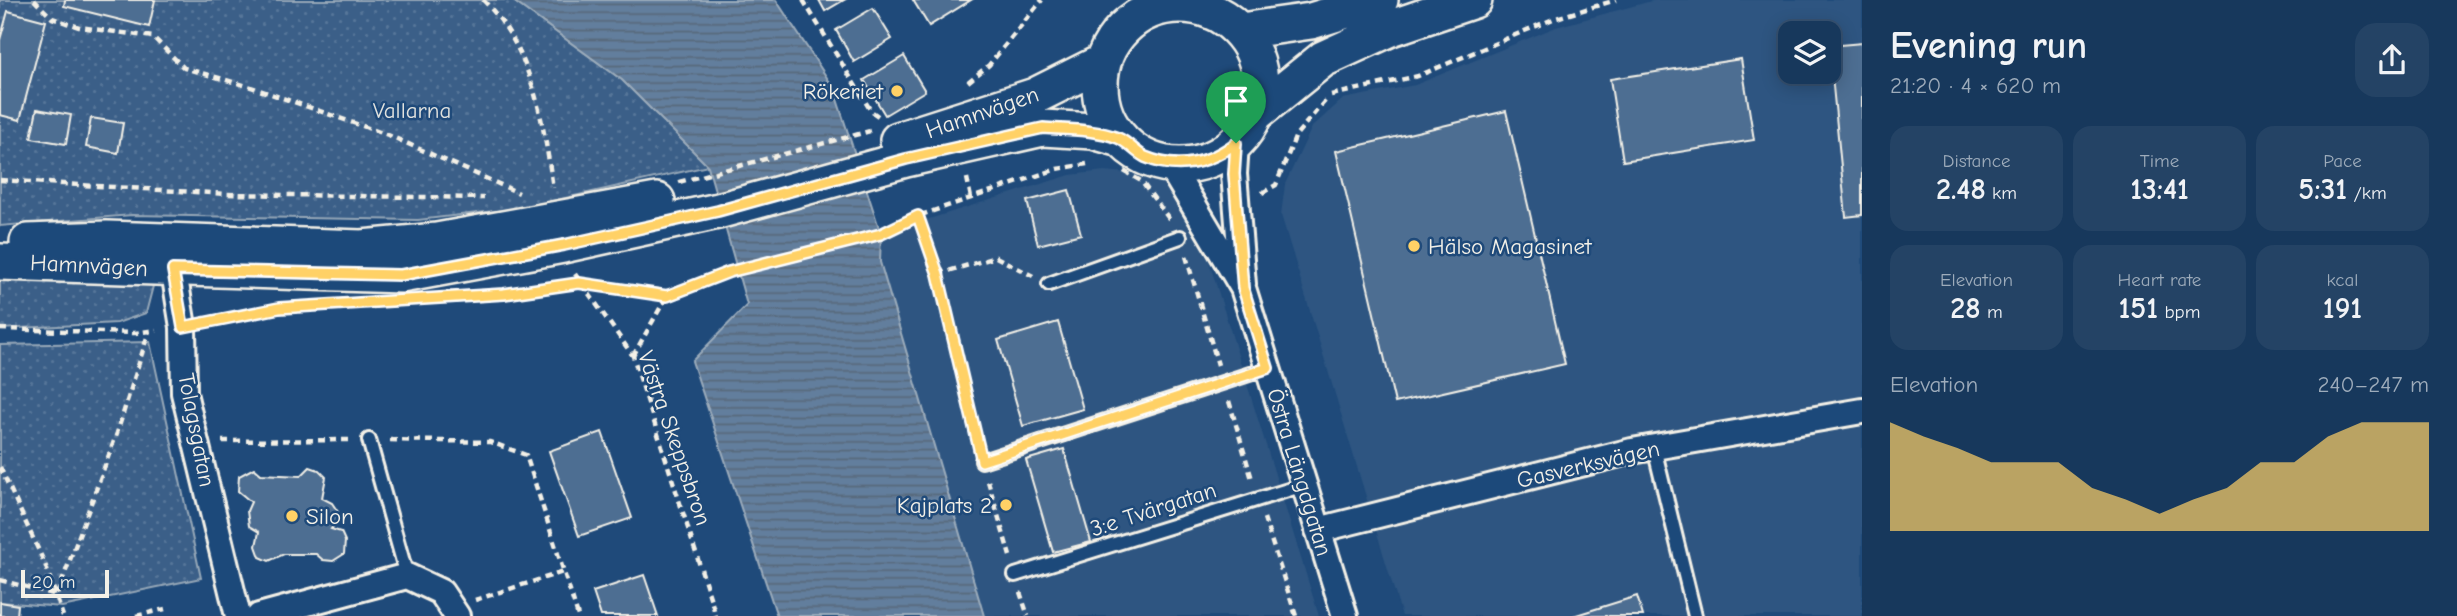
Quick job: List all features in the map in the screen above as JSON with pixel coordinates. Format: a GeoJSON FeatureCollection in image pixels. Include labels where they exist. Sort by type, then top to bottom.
{"type":"FeatureCollection","features":[{"type":"Feature","properties":{"kind":"main road"},"geometry":{"type":"LineString","coordinates":[[1241,32],[1311,21],[1380,0]]}},
{"type":"Feature","properties":{"kind":"main road"},"geometry":{"type":"LineString","coordinates":[[1255,114],[1260,93],[1260,71],[1253,50],[1241,32],[1209,6],[1166,6],[1143,13],[1125,13],[1103,62],[1100,82],[1102,103],[1109,122],[1121,139],[1143,156],[1169,164],[1205,161],[1236,143],[1255,114],[1323,59],[1391,29],[1474,0]]}},
{"type":"Feature","properties":{"kind":"main road","name":"Hamnvägen"},"geometry":{"type":"LineString","coordinates":[[0,262],[172,255],[401,275],[564,245],[713,193],[857,153],[1035,96],[1103,62]]}},
{"type":"Feature","properties":{"kind":"main road","name":"Hamnvägen"},"geometry":{"type":"LineString","coordinates":[[857,153],[1043,128],[1093,131],[1121,139]]}},
{"type":"Feature","properties":{"kind":"main road","name":"Hamnvägen"},"geometry":{"type":"LineString","coordinates":[[0,243],[107,239],[172,255]]}},
{"type":"Feature","properties":{"kind":"street","name":"Östra Längdgatan"},"geometry":{"type":"LineString","coordinates":[[1236,143],[1234,174],[1243,288],[1345,616]]}},
{"type":"Feature","properties":{"kind":"street","name":"Östra Längdgatan"},"geometry":{"type":"LineString","coordinates":[[1169,164],[1243,288]]}},
{"type":"Feature","properties":{"kind":"street","name":"Tolagsgatan"},"geometry":{"type":"LineString","coordinates":[[172,255],[183,327],[184,393],[238,616]]}},
{"type":"Feature","properties":{"kind":"street","name":"Gasverksvägen"},"geometry":{"type":"LineString","coordinates":[[1318,530],[1654,448],[1862,411]]}},
{"type":"Feature","properties":{"kind":"street"},"geometry":{"type":"LineString","coordinates":[[259,616],[407,576],[441,592],[454,612]]}},
{"type":"Feature","properties":{"kind":"lane"},"geometry":{"type":"LineString","coordinates":[[1049,284],[1180,237]]}},
{"type":"Feature","properties":{"kind":"lane"},"geometry":{"type":"LineString","coordinates":[[982,461],[1268,368]]}},
{"type":"Feature","properties":{"kind":"lane"},"geometry":{"type":"LineString","coordinates":[[369,440],[407,576]]}},
{"type":"Feature","properties":{"kind":"lane"},"geometry":{"type":"LineString","coordinates":[[1654,448],[1695,616]]}},
{"type":"Feature","properties":{"kind":"lane","name":"3:e Tvärgatan"},"geometry":{"type":"LineString","coordinates":[[1015,575],[1304,485]]}},
{"type":"Feature","properties":{"kind":"path"},"geometry":{"type":"LineString","coordinates":[[34,0],[52,18],[79,27],[153,37],[184,68],[251,87],[388,135],[444,158],[503,188],[529,195]]}},
{"type":"Feature","properties":{"kind":"path"},"geometry":{"type":"LineString","coordinates":[[483,0],[496,13],[529,75],[541,114],[554,190]]}},
{"type":"Feature","properties":{"kind":"path"},"geometry":{"type":"LineString","coordinates":[[803,0],[871,111]]}},
{"type":"Feature","properties":{"kind":"path"},"geometry":{"type":"LineString","coordinates":[[1023,25],[1042,0]]}},
{"type":"Feature","properties":{"kind":"path"},"geometry":{"type":"LineString","coordinates":[[1330,96],[1418,76],[1553,19],[1616,0]]}},
{"type":"Feature","properties":{"kind":"path"},"geometry":{"type":"LineString","coordinates":[[713,193],[857,153]]}},
{"type":"Feature","properties":{"kind":"path"},"geometry":{"type":"LineString","coordinates":[[468,297],[579,283],[667,296],[729,272],[881,234],[918,216],[1057,169]]}},
{"type":"Feature","properties":{"kind":"path"},"geometry":{"type":"LineString","coordinates":[[0,180],[226,194],[496,198]]}},
{"type":"Feature","properties":{"kind":"path"},"geometry":{"type":"LineString","coordinates":[[509,198],[522,199]]}},
{"type":"Feature","properties":{"kind":"path"},"geometry":{"type":"LineString","coordinates":[[918,216],[938,274],[982,461],[1028,616]]}},
{"type":"Feature","properties":{"kind":"path"},"geometry":{"type":"LineString","coordinates":[[1167,218],[1180,237],[1296,616]]}},
{"type":"Feature","properties":{"kind":"path"},"geometry":{"type":"LineString","coordinates":[[938,274],[996,257],[1049,284]]}},
{"type":"Feature","properties":{"kind":"path","name":"Västra Skeppsbron"},"geometry":{"type":"LineString","coordinates":[[579,283],[633,356],[716,616]]}},
{"type":"Feature","properties":{"kind":"path"},"geometry":{"type":"LineString","coordinates":[[633,356],[667,296]]}},
{"type":"Feature","properties":{"kind":"path"},"geometry":{"type":"LineString","coordinates":[[0,329],[149,331],[279,308],[321,306]]}},
{"type":"Feature","properties":{"kind":"path"},"geometry":{"type":"LineString","coordinates":[[57,595],[117,433],[149,331]]}},
{"type":"Feature","properties":{"kind":"path"},"geometry":{"type":"LineString","coordinates":[[526,455],[578,616]]}},
{"type":"Feature","properties":{"kind":"path"},"geometry":{"type":"LineString","coordinates":[[0,467],[57,595],[63,616]]}},
{"type":"Feature","properties":{"kind":"path"},"geometry":{"type":"LineString","coordinates":[[454,612],[563,572]]}},
{"type":"Feature","properties":{"kind":"path"},"geometry":{"type":"LineString","coordinates":[[0,580],[57,595]]}},
{"type":"Feature","properties":{"kind":"path"},"geometry":{"type":"LineString","coordinates":[[136,616],[165,609]]}},
{"type":"Feature","properties":{"kind":"shaded area"},"geometry":{"type":"Polygon","coordinates":[[[512,0],[776,0],[833,87],[881,234],[880,262],[984,616],[777,616],[692,361],[747,305],[708,166],[622,80],[512,0]]]}},
{"type":"Feature","properties":{"kind":"shaded area"},"geometry":{"type":"Polygon","coordinates":[[[1655,0],[1862,0],[1862,616],[1402,616],[1281,215],[1285,184],[1312,127],[1343,99],[1415,85],[1556,27],[1655,0]]]}},
{"type":"Feature","properties":{"kind":"shaded area"},"geometry":{"type":"Polygon","coordinates":[[[1104,171],[1152,175],[1169,187],[1197,223],[1319,616],[984,616],[880,262],[881,234],[1070,175],[1104,171]]]}},
{"type":"Feature","properties":{"kind":"green space","name":"Vallarna"},"geometry":{"type":"Polygon","coordinates":[[[0,0],[512,0],[622,80],[708,166],[521,208],[418,220],[132,215],[0,226],[0,0]]]}},
{"type":"Feature","properties":{"kind":"green space"},"geometry":{"type":"Polygon","coordinates":[[[137,276],[153,286],[146,313],[117,323],[0,329],[0,278],[137,276]]]}},
{"type":"Feature","properties":{"kind":"green space"},"geometry":{"type":"Polygon","coordinates":[[[150,342],[201,578],[62,607],[0,602],[0,345],[150,342]]]}},
{"type":"Feature","properties":{"kind":"building"},"geometry":{"type":"Polygon","coordinates":[[[65,0],[155,0],[149,27],[64,6],[65,0]]]}},
{"type":"Feature","properties":{"kind":"building"},"geometry":{"type":"Polygon","coordinates":[[[819,0],[844,0],[825,11],[819,0]]]}},
{"type":"Feature","properties":{"kind":"building"},"geometry":{"type":"Polygon","coordinates":[[[913,0],[971,0],[929,26],[913,0]]]}},
{"type":"Feature","properties":{"kind":"building"},"geometry":{"type":"Polygon","coordinates":[[[873,8],[892,39],[854,62],[836,30],[873,8]]]}},
{"type":"Feature","properties":{"kind":"building"},"geometry":{"type":"Polygon","coordinates":[[[8,11],[46,21],[20,120],[0,115],[0,40],[8,11]]]}},
{"type":"Feature","properties":{"kind":"building"},"geometry":{"type":"Polygon","coordinates":[[[1862,43],[1862,215],[1846,217],[1833,84],[1841,84],[1841,45],[1862,43]]]}},
{"type":"Feature","properties":{"kind":"building"},"geometry":{"type":"Polygon","coordinates":[[[904,56],[925,91],[885,115],[864,80],[904,56]]]}},
{"type":"Feature","properties":{"kind":"building"},"geometry":{"type":"Polygon","coordinates":[[[1741,59],[1754,140],[1623,161],[1610,79],[1741,59]]]}},
{"type":"Feature","properties":{"kind":"building"},"geometry":{"type":"Polygon","coordinates":[[[37,109],[71,115],[66,144],[31,138],[37,109]]]}},
{"type":"Feature","properties":{"kind":"building"},"geometry":{"type":"Polygon","coordinates":[[[1506,111],[1565,364],[1395,403],[1336,151],[1506,111]]]}},
{"type":"Feature","properties":{"kind":"building"},"geometry":{"type":"Polygon","coordinates":[[[91,118],[123,123],[118,153],[86,147],[91,118]]]}},
{"type":"Feature","properties":{"kind":"building"},"geometry":{"type":"Polygon","coordinates":[[[1069,190],[1081,234],[1038,245],[1027,201],[1069,190]]]}},
{"type":"Feature","properties":{"kind":"building"},"geometry":{"type":"Polygon","coordinates":[[[1058,322],[1083,409],[1023,426],[998,340],[1058,322]]]}},
{"type":"Feature","properties":{"kind":"building"},"geometry":{"type":"Polygon","coordinates":[[[602,432],[632,518],[579,536],[549,451],[602,432]]]}},
{"type":"Feature","properties":{"kind":"building"},"geometry":{"type":"Polygon","coordinates":[[[1064,449],[1091,542],[1053,552],[1026,460],[1064,449]]]}},
{"type":"Feature","properties":{"kind":"building","name":"Silon"},"geometry":{"type":"Polygon","coordinates":[[[310,467],[319,470],[326,477],[322,498],[332,503],[338,512],[338,521],[331,529],[341,532],[345,541],[344,554],[333,561],[323,560],[316,554],[284,554],[269,561],[260,557],[256,546],[259,532],[249,526],[247,511],[251,502],[238,491],[239,476],[254,468],[261,474],[301,476],[310,467]]]}},
{"type":"Feature","properties":{"kind":"building"},"geometry":{"type":"Polygon","coordinates":[[[644,575],[658,616],[601,616],[593,592],[644,575]]]}},
{"type":"Feature","properties":{"kind":"building"},"geometry":{"type":"Polygon","coordinates":[[[1637,596],[1643,616],[1573,616],[1637,596]]]}},
{"type":"Feature","properties":{"kind":"building"},"geometry":{"type":"Polygon","coordinates":[[[0,602],[18,605],[17,616],[0,616],[0,602]]]}},
{"type":"Feature","properties":{"kind":"place","name":"Rökeriet"},"geometry":{"type":"Point","coordinates":[897,91]}},
{"type":"Feature","properties":{"kind":"place","name":"Hälso Magasinet"},"geometry":{"type":"Point","coordinates":[1414,246]}},
{"type":"Feature","properties":{"kind":"place","name":"Kajplats 2"},"geometry":{"type":"Point","coordinates":[1006,505]}},
{"type":"Feature","properties":{"kind":"place","name":"Silon"},"geometry":{"type":"Point","coordinates":[292,516]}},
{"type":"Feature","properties":{"kind":"route"},"geometry":{"type":"LineString","coordinates":[[1043,128],[1093,131],[1121,139],[1143,156],[1169,164],[1187,165],[1205,161],[1222,154],[1236,143],[1234,174],[1243,288],[1268,368],[982,461],[938,274],[918,216],[881,234],[729,272],[667,296],[579,283],[504,294],[279,308],[183,327],[173,270],[401,275],[564,245],[718,211],[906,159],[1043,128]]}}]}
